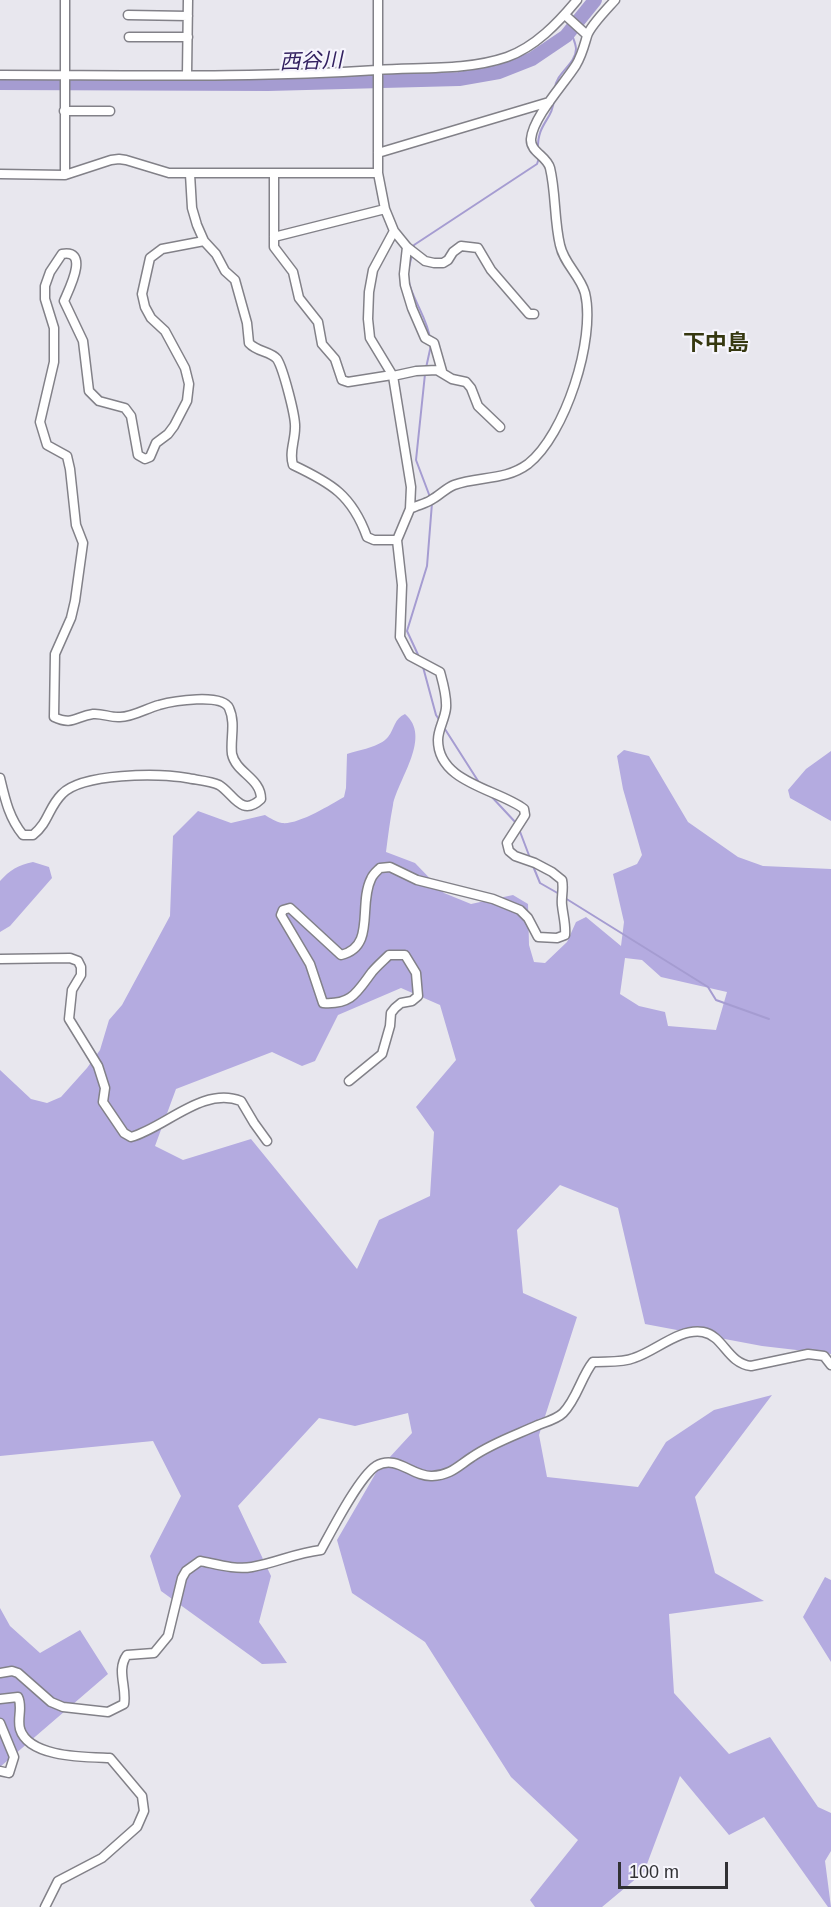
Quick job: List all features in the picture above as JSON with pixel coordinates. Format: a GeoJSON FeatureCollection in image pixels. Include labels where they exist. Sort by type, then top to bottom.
{"type":"FeatureCollection","features":[{"type":"Feature","properties":{"kind":"street"},"geometry":{"type":"LineString","coordinates":[[65,0],[65,175]]}},
{"type":"Feature","properties":{"kind":"street"},"geometry":{"type":"LineString","coordinates":[[187,75],[188,0]]}},
{"type":"Feature","properties":{"kind":"street"},"geometry":{"type":"LineString","coordinates":[[378,0],[378,173],[385,209],[394,231],[421,259],[434,263],[447,261],[461,246],[478,248],[488,267],[514,295],[522,308],[529,314],[534,314]]}},
{"type":"Feature","properties":{"kind":"street"},"geometry":{"type":"LineString","coordinates":[[0,75],[187,75],[378,70],[467,65],[507,57],[529,45],[565,15],[577,0]]}},
{"type":"Feature","properties":{"kind":"street"},"geometry":{"type":"LineString","coordinates":[[410,509],[434,498],[452,486],[502,477],[527,465],[549,441],[574,385],[584,349],[587,314],[585,295],[580,281],[562,253],[549,165],[535,151],[531,143],[535,129],[549,102],[578,61],[586,45],[587,35],[615,0]]}},
{"type":"Feature","properties":{"kind":"street"},"geometry":{"type":"LineString","coordinates":[[129,15],[188,16]]}},
{"type":"Feature","properties":{"kind":"street"},"geometry":{"type":"LineString","coordinates":[[565,15],[587,35]]}},
{"type":"Feature","properties":{"kind":"street"},"geometry":{"type":"LineString","coordinates":[[129,37],[188,37]]}},
{"type":"Feature","properties":{"kind":"street"},"geometry":{"type":"LineString","coordinates":[[378,153],[549,102]]}},
{"type":"Feature","properties":{"kind":"street"},"geometry":{"type":"LineString","coordinates":[[64,111],[110,111]]}},
{"type":"Feature","properties":{"kind":"street"},"geometry":{"type":"LineString","coordinates":[[0,174],[65,175],[119,159],[169,173],[378,173]]}},
{"type":"Feature","properties":{"kind":"street"},"geometry":{"type":"LineString","coordinates":[[189,174],[192,208],[204,241],[216,254],[225,271],[235,280],[249,343],[258,350],[273,355],[279,363],[295,420],[291,458],[293,465],[336,488],[361,521],[367,537],[374,540],[397,540]]}},
{"type":"Feature","properties":{"kind":"street"},"geometry":{"type":"LineString","coordinates":[[274,174],[276,251],[293,272],[299,298],[318,322],[322,344],[334,358],[343,381],[419,370],[442,371],[452,379],[468,384],[478,405],[500,427]]}},
{"type":"Feature","properties":{"kind":"street"},"geometry":{"type":"LineString","coordinates":[[274,237],[385,209]]}},
{"type":"Feature","properties":{"kind":"street"},"geometry":{"type":"LineString","coordinates":[[349,1081],[382,1054],[391,1013],[401,1003],[412,1001],[418,996],[416,974],[405,955],[389,955],[374,969],[352,997],[344,1002],[323,1003],[309,964],[281,915],[284,910],[290,908],[299,914],[340,955],[350,953],[357,949],[363,935],[364,916],[372,877],[380,868],[390,867],[417,880],[493,899],[520,910],[528,918],[538,937],[548,939],[565,935],[566,926],[562,902],[564,888],[562,880],[552,872],[515,856],[509,851],[507,843],[525,815],[524,809],[464,779],[442,758],[438,739],[446,708],[440,672],[410,656],[400,637],[402,585],[397,540],[410,509],[411,487],[392,375],[370,338],[368,303],[373,270],[394,231]]}},
{"type":"Feature","properties":{"kind":"street"},"geometry":{"type":"LineString","coordinates":[[0,778],[10,816],[23,835],[33,835],[43,827],[60,796],[68,788],[117,776],[174,776],[220,785],[238,803],[245,806],[261,799],[258,786],[232,755],[233,729],[229,708],[225,704],[212,699],[195,700],[162,704],[121,718],[93,714],[70,722],[54,717],[55,654],[71,618],[83,543],[76,525],[70,469],[66,456],[47,445],[40,422],[54,362],[54,328],[45,299],[45,285],[50,272],[62,254],[75,256],[77,260],[75,276],[64,301],[83,341],[89,391],[99,401],[125,408],[131,416],[138,455],[145,459],[150,457],[158,441],[174,426],[187,401],[189,384],[185,368],[165,331],[151,318],[145,307],[142,294],[150,258],[162,249],[204,241]]}},
{"type":"Feature","properties":{"kind":"street"},"geometry":{"type":"LineString","coordinates":[[407,247],[405,285],[425,338],[435,344],[442,371]]}},
{"type":"Feature","properties":{"kind":"street"},"geometry":{"type":"LineString","coordinates":[[0,959],[70,958],[78,962],[81,975],[72,990],[69,1019],[98,1066],[105,1088],[103,1102],[124,1133],[131,1137],[146,1132],[199,1103],[224,1097],[241,1101],[267,1141]]}},
{"type":"Feature","properties":{"kind":"street"},"geometry":{"type":"LineString","coordinates":[[0,1673],[12,1671],[18,1673],[51,1701],[63,1707],[108,1712],[124,1704],[125,1694],[121,1673],[123,1661],[127,1655],[154,1653],[168,1636],[182,1578],[186,1571],[195,1564],[200,1561],[224,1566],[250,1567],[300,1552],[321,1550],[346,1505],[370,1472],[378,1465],[400,1463],[419,1474],[432,1476],[455,1471],[472,1457],[499,1442],[562,1413],[573,1397],[586,1369],[593,1362],[633,1359],[681,1335],[701,1331],[712,1334],[726,1348],[731,1357],[745,1365],[751,1366],[808,1354],[824,1356],[831,1365]]}},
{"type":"Feature","properties":{"kind":"street"},"geometry":{"type":"LineString","coordinates":[[0,1699],[18,1696],[21,1702],[20,1729],[27,1739],[40,1750],[110,1758],[142,1796],[144,1811],[136,1827],[102,1858],[58,1881],[45,1907]]}},
{"type":"Feature","properties":{"kind":"street"},"geometry":{"type":"LineString","coordinates":[[0,1723],[14,1757],[9,1773],[0,1771]]}},
{"type":"Feature","properties":{"kind":"shaded area"},"geometry":{"type":"Polygon","coordinates":[[[405,714],[412,723],[415,746],[396,794],[386,852],[415,863],[444,893],[471,904],[513,895],[528,904],[529,945],[534,962],[545,963],[567,942],[576,922],[586,917],[621,946],[624,922],[613,874],[637,864],[642,855],[623,789],[617,756],[624,750],[649,756],[688,822],[738,857],[763,866],[831,869],[831,1354],[762,1346],[645,1324],[618,1208],[560,1185],[517,1230],[523,1293],[577,1317],[539,1435],[547,1477],[638,1487],[666,1442],[714,1410],[772,1395],[695,1497],[715,1573],[764,1601],[669,1614],[674,1693],[729,1754],[770,1737],[818,1807],[831,1813],[831,1851],[825,1861],[831,1907],[828,1907],[764,1817],[729,1835],[680,1776],[644,1872],[602,1907],[535,1907],[530,1900],[578,1840],[511,1777],[425,1642],[352,1593],[337,1540],[377,1471],[412,1433],[408,1413],[355,1426],[319,1418],[238,1506],[271,1576],[259,1622],[287,1663],[262,1664],[161,1591],[150,1556],[181,1496],[153,1441],[0,1456],[0,1070],[31,1099],[47,1103],[61,1097],[87,1068],[100,1050],[109,1020],[122,1005],[170,916],[173,836],[198,811],[231,823],[265,815],[273,820],[289,823],[314,814],[344,797],[347,754],[375,746],[384,740],[401,716],[405,714]],[[625,958],[620,994],[639,1006],[665,1012],[668,1026],[716,1030],[727,992],[661,977],[642,960],[625,958]],[[401,988],[338,1015],[315,1061],[302,1066],[272,1052],[176,1089],[155,1146],[183,1160],[251,1139],[357,1269],[379,1220],[430,1196],[434,1132],[416,1107],[456,1060],[440,1005],[401,988]]]}},
{"type":"Feature","properties":{"kind":"shaded area"},"geometry":{"type":"Polygon","coordinates":[[[831,751],[831,821],[790,798],[788,790],[806,769],[831,751]]]}},
{"type":"Feature","properties":{"kind":"shaded area"},"geometry":{"type":"Polygon","coordinates":[[[33,862],[49,867],[52,878],[10,926],[0,932],[0,881],[15,868],[33,862]]]}},
{"type":"Feature","properties":{"kind":"shaded area"},"geometry":{"type":"Polygon","coordinates":[[[825,1577],[831,1580],[831,1662],[803,1617],[825,1577]]]}},
{"type":"Feature","properties":{"kind":"shaded area"},"geometry":{"type":"Polygon","coordinates":[[[0,1608],[10,1626],[40,1653],[80,1630],[108,1674],[0,1767],[0,1608]]]}},
{"type":"Feature","properties":{"kind":"waterway","name":"西谷川"},"geometry":{"type":"LineString","coordinates":[[0,83],[268,84],[459,79],[499,72],[532,59],[566,36],[595,0]]}},
{"type":"Feature","properties":{"kind":"waterway"},"geometry":{"type":"LineString","coordinates":[[555,88],[575,54],[575,44],[570,30]]}},
{"type":"Feature","properties":{"kind":"waterway"},"geometry":{"type":"LineString","coordinates":[[538,149],[540,133],[551,112],[554,99]]}},
{"type":"Feature","properties":{"kind":"waterway"},"geometry":{"type":"LineString","coordinates":[[414,248],[414,245],[537,164],[539,158]]}},
{"type":"Feature","properties":{"kind":"waterway"},"geometry":{"type":"LineString","coordinates":[[413,253],[408,272],[409,280],[426,322],[430,339]]}},
{"type":"Feature","properties":{"kind":"waterway"},"geometry":{"type":"LineString","coordinates":[[426,368],[431,345]]}},
{"type":"Feature","properties":{"kind":"waterway"},"geometry":{"type":"LineString","coordinates":[[425,374],[416,460],[430,497]]}},
{"type":"Feature","properties":{"kind":"waterway"},"geometry":{"type":"LineString","coordinates":[[420,659],[407,631],[427,566],[432,503]]}},
{"type":"Feature","properties":{"kind":"waterway"},"geometry":{"type":"LineString","coordinates":[[423,667],[436,715],[440,721]]}},
{"type":"Feature","properties":{"kind":"waterway"},"geometry":{"type":"LineString","coordinates":[[443,726],[480,784]]}},
{"type":"Feature","properties":{"kind":"waterway"},"geometry":{"type":"LineString","coordinates":[[490,795],[517,824]]}},
{"type":"Feature","properties":{"kind":"waterway"},"geometry":{"type":"LineString","coordinates":[[519,829],[530,858]]}},
{"type":"Feature","properties":{"kind":"waterway"},"geometry":{"type":"LineString","coordinates":[[533,866],[540,883],[561,895]]}},
{"type":"Feature","properties":{"kind":"waterway"},"geometry":{"type":"LineString","coordinates":[[565,898],[708,987],[716,1000],[769,1019]]}},
{"type":"Feature","properties":{"kind":"district","name":"下中島"},"geometry":{"type":"Point","coordinates":[716,344]}}]}
